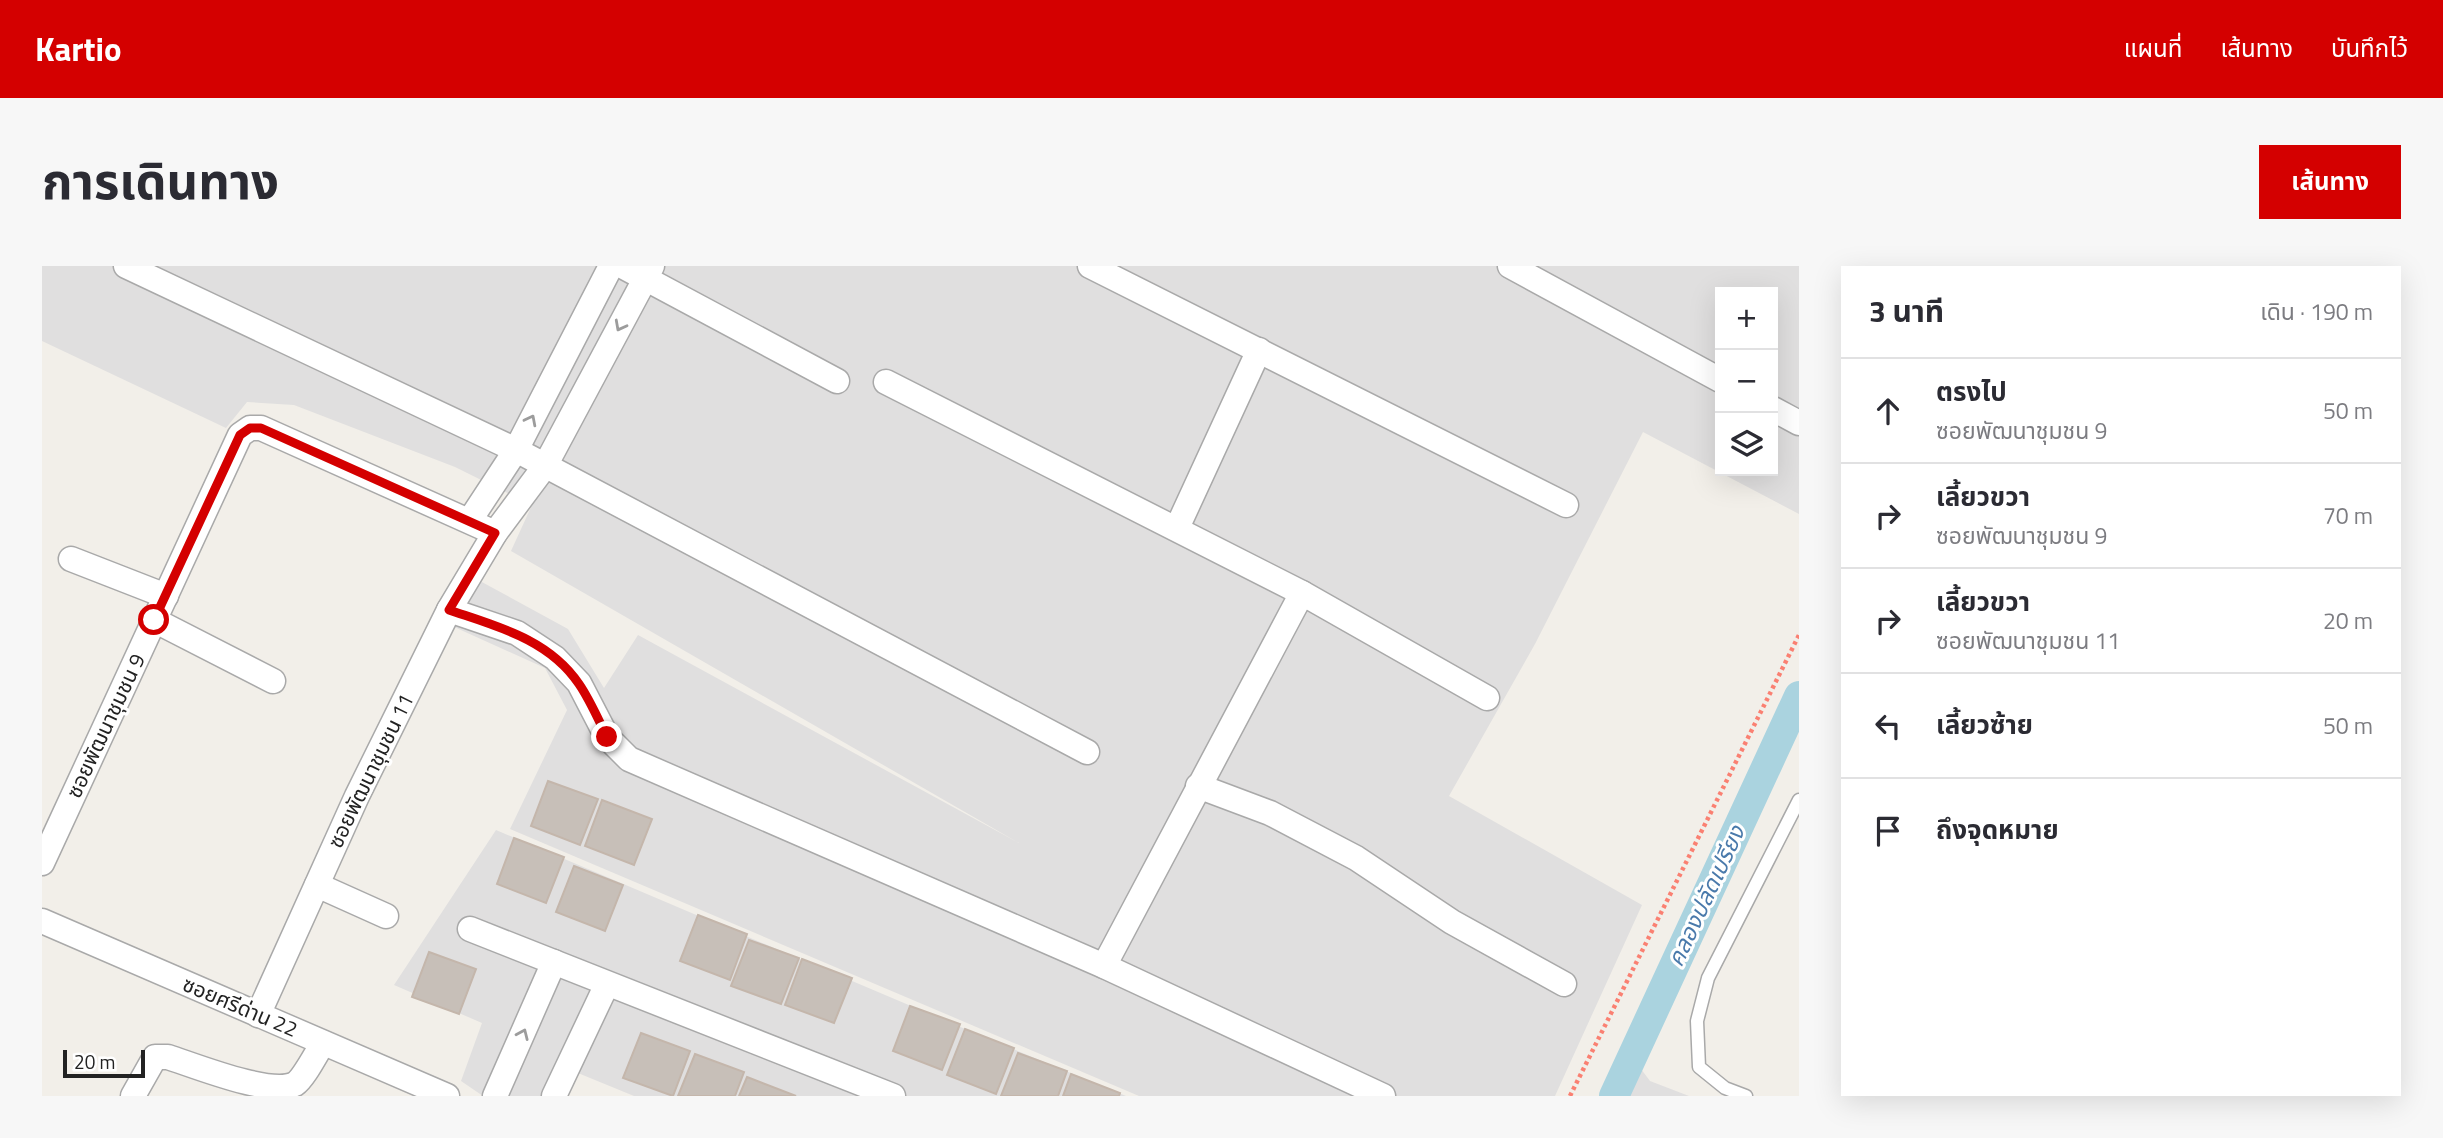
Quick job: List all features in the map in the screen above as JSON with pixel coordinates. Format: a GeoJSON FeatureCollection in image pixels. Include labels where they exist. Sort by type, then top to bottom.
{"type":"FeatureCollection","features":[{"type":"Feature","properties":{"kind":"street"},"geometry":{"type":"LineString","coordinates":[[126,266],[516,450],[1087,752]]}},
{"type":"Feature","properties":{"kind":"street"},"geometry":{"type":"LineString","coordinates":[[495,533],[470,520],[516,450],[611,266]]}},
{"type":"Feature","properties":{"kind":"street"},"geometry":{"type":"LineString","coordinates":[[622,266],[649,273],[837,381]]}},
{"type":"Feature","properties":{"kind":"street"},"geometry":{"type":"LineString","coordinates":[[1090,266],[1566,505]]}},
{"type":"Feature","properties":{"kind":"street"},"geometry":{"type":"LineString","coordinates":[[1510,266],[1715,377]]}},
{"type":"Feature","properties":{"kind":"street","name":"ซอยพัฒนาชุมชน 11"},"geometry":{"type":"LineString","coordinates":[[258,1015],[357,796],[449,610],[495,533],[545,466],[649,273]]}},
{"type":"Feature","properties":{"kind":"street"},"geometry":{"type":"LineString","coordinates":[[1177,528],[1259,350]]}},
{"type":"Feature","properties":{"kind":"street"},"geometry":{"type":"LineString","coordinates":[[886,382],[1302,593],[1486,698]]}},
{"type":"Feature","properties":{"kind":"street"},"geometry":{"type":"LineString","coordinates":[[1778,412],[1799,424]]}},
{"type":"Feature","properties":{"kind":"street","name":"ซอยพัฒนาชุมชน 9"},"geometry":{"type":"LineString","coordinates":[[42,863],[240,435],[250,428],[261,428],[470,520]]}},
{"type":"Feature","properties":{"kind":"street"},"geometry":{"type":"LineString","coordinates":[[71,559],[166,596]]}},
{"type":"Feature","properties":{"kind":"street"},"geometry":{"type":"LineString","coordinates":[[1104,966],[1302,593]]}},
{"type":"Feature","properties":{"kind":"street"},"geometry":{"type":"LineString","coordinates":[[449,610],[517,633],[555,658],[579,683],[607,737],[629,759],[1104,966],[1383,1096]]}},
{"type":"Feature","properties":{"kind":"street"},"geometry":{"type":"LineString","coordinates":[[154,620],[273,681]]}},
{"type":"Feature","properties":{"kind":"street"},"geometry":{"type":"LineString","coordinates":[[1199,786],[1270,813],[1356,858],[1452,922],[1564,984]]}},
{"type":"Feature","properties":{"kind":"street"},"geometry":{"type":"LineString","coordinates":[[317,885],[386,916]]}},
{"type":"Feature","properties":{"kind":"street","name":"ซอยศรีด่าน 22"},"geometry":{"type":"LineString","coordinates":[[42,921],[441,1095]]}},
{"type":"Feature","properties":{"kind":"street"},"geometry":{"type":"LineString","coordinates":[[470,929],[893,1096]]}},
{"type":"Feature","properties":{"kind":"street"},"geometry":{"type":"LineString","coordinates":[[495,1096],[554,962]]}},
{"type":"Feature","properties":{"kind":"street"},"geometry":{"type":"LineString","coordinates":[[554,1096],[607,984]]}},
{"type":"Feature","properties":{"kind":"street"},"geometry":{"type":"LineString","coordinates":[[133,1096],[155,1057],[168,1057],[255,1086],[282,1088],[297,1083],[323,1043]]}},
{"type":"Feature","properties":{"kind":"lane"},"geometry":{"type":"LineString","coordinates":[[1746,1096],[1725,1088],[1699,1067],[1697,1021],[1708,978],[1799,800]]}},
{"type":"Feature","properties":{"kind":"path"},"geometry":{"type":"LineString","coordinates":[[1570,1096],[1799,635]]}},
{"type":"Feature","properties":{"kind":"shaded area"},"geometry":{"type":"Polygon","coordinates":[[[42,266],[1799,266],[1799,514],[1727,476],[1778,476],[1778,287],[1715,287],[1715,470],[1643,432],[1535,644],[1449,796],[1642,905],[1555,1096],[1139,1096],[510,829],[567,710],[545,668],[452,626],[480,581],[568,629],[604,688],[638,635],[1019,843],[511,551],[532,505],[455,467],[294,405],[247,402],[226,428],[42,341],[42,266]]]}},
{"type":"Feature","properties":{"kind":"shaded area"},"geometry":{"type":"Polygon","coordinates":[[[496,830],[1126,1096],[634,1096],[573,1071],[561,1096],[483,1096],[461,1081],[482,1023],[394,985],[496,830]]]}},
{"type":"Feature","properties":{"kind":"shaded area"},"geometry":{"type":"Polygon","coordinates":[[[1641,1069],[1650,1081],[1689,1096],[1628,1096],[1641,1069]]]}},
{"type":"Feature","properties":{"kind":"building"},"geometry":{"type":"Polygon","coordinates":[[[548,781],[598,799],[580,845],[531,826],[548,781]]]}},
{"type":"Feature","properties":{"kind":"building"},"geometry":{"type":"Polygon","coordinates":[[[602,800],[652,819],[634,865],[585,846],[602,800]]]}},
{"type":"Feature","properties":{"kind":"building"},"geometry":{"type":"Polygon","coordinates":[[[514,838],[564,857],[546,903],[497,884],[514,838]]]}},
{"type":"Feature","properties":{"kind":"building"},"geometry":{"type":"Polygon","coordinates":[[[574,866],[623,885],[605,931],[556,912],[574,866]]]}},
{"type":"Feature","properties":{"kind":"building"},"geometry":{"type":"Polygon","coordinates":[[[698,915],[747,934],[730,980],[680,961],[698,915]]]}},
{"type":"Feature","properties":{"kind":"building"},"geometry":{"type":"Polygon","coordinates":[[[749,940],[799,958],[781,1004],[731,986],[749,940]]]}},
{"type":"Feature","properties":{"kind":"building"},"geometry":{"type":"Polygon","coordinates":[[[429,952],[476,969],[459,1014],[412,997],[429,952]]]}},
{"type":"Feature","properties":{"kind":"building"},"geometry":{"type":"Polygon","coordinates":[[[802,959],[852,978],[834,1023],[785,1005],[802,959]]]}},
{"type":"Feature","properties":{"kind":"building"},"geometry":{"type":"Polygon","coordinates":[[[910,1006],[960,1024],[942,1070],[893,1051],[910,1006]]]}},
{"type":"Feature","properties":{"kind":"building"},"geometry":{"type":"Polygon","coordinates":[[[965,1029],[1014,1048],[996,1094],[947,1075],[965,1029]]]}},
{"type":"Feature","properties":{"kind":"building"},"geometry":{"type":"Polygon","coordinates":[[[641,1033],[690,1051],[673,1096],[623,1078],[641,1033]]]}},
{"type":"Feature","properties":{"kind":"building"},"geometry":{"type":"Polygon","coordinates":[[[1018,1053],[1067,1071],[1058,1096],[1001,1096],[1018,1053]]]}},
{"type":"Feature","properties":{"kind":"building"},"geometry":{"type":"Polygon","coordinates":[[[695,1054],[744,1072],[735,1096],[678,1096],[695,1054]]]}},
{"type":"Feature","properties":{"kind":"building"},"geometry":{"type":"Polygon","coordinates":[[[1071,1074],[1120,1093],[1119,1096],[1063,1096],[1071,1074]]]}},
{"type":"Feature","properties":{"kind":"building"},"geometry":{"type":"Polygon","coordinates":[[[747,1077],[796,1096],[739,1096],[747,1077]]]}},
{"type":"Feature","properties":{"kind":"waterway","name":"คลองปลัดเปรียง"},"geometry":{"type":"LineString","coordinates":[[1614,1096],[1799,696]]}},
{"type":"Feature","properties":{"kind":"route"},"geometry":{"type":"LineString","coordinates":[[154,620],[240,435],[250,428],[261,428],[495,533],[449,610],[517,633],[555,658],[579,683],[607,737]]}}]}
